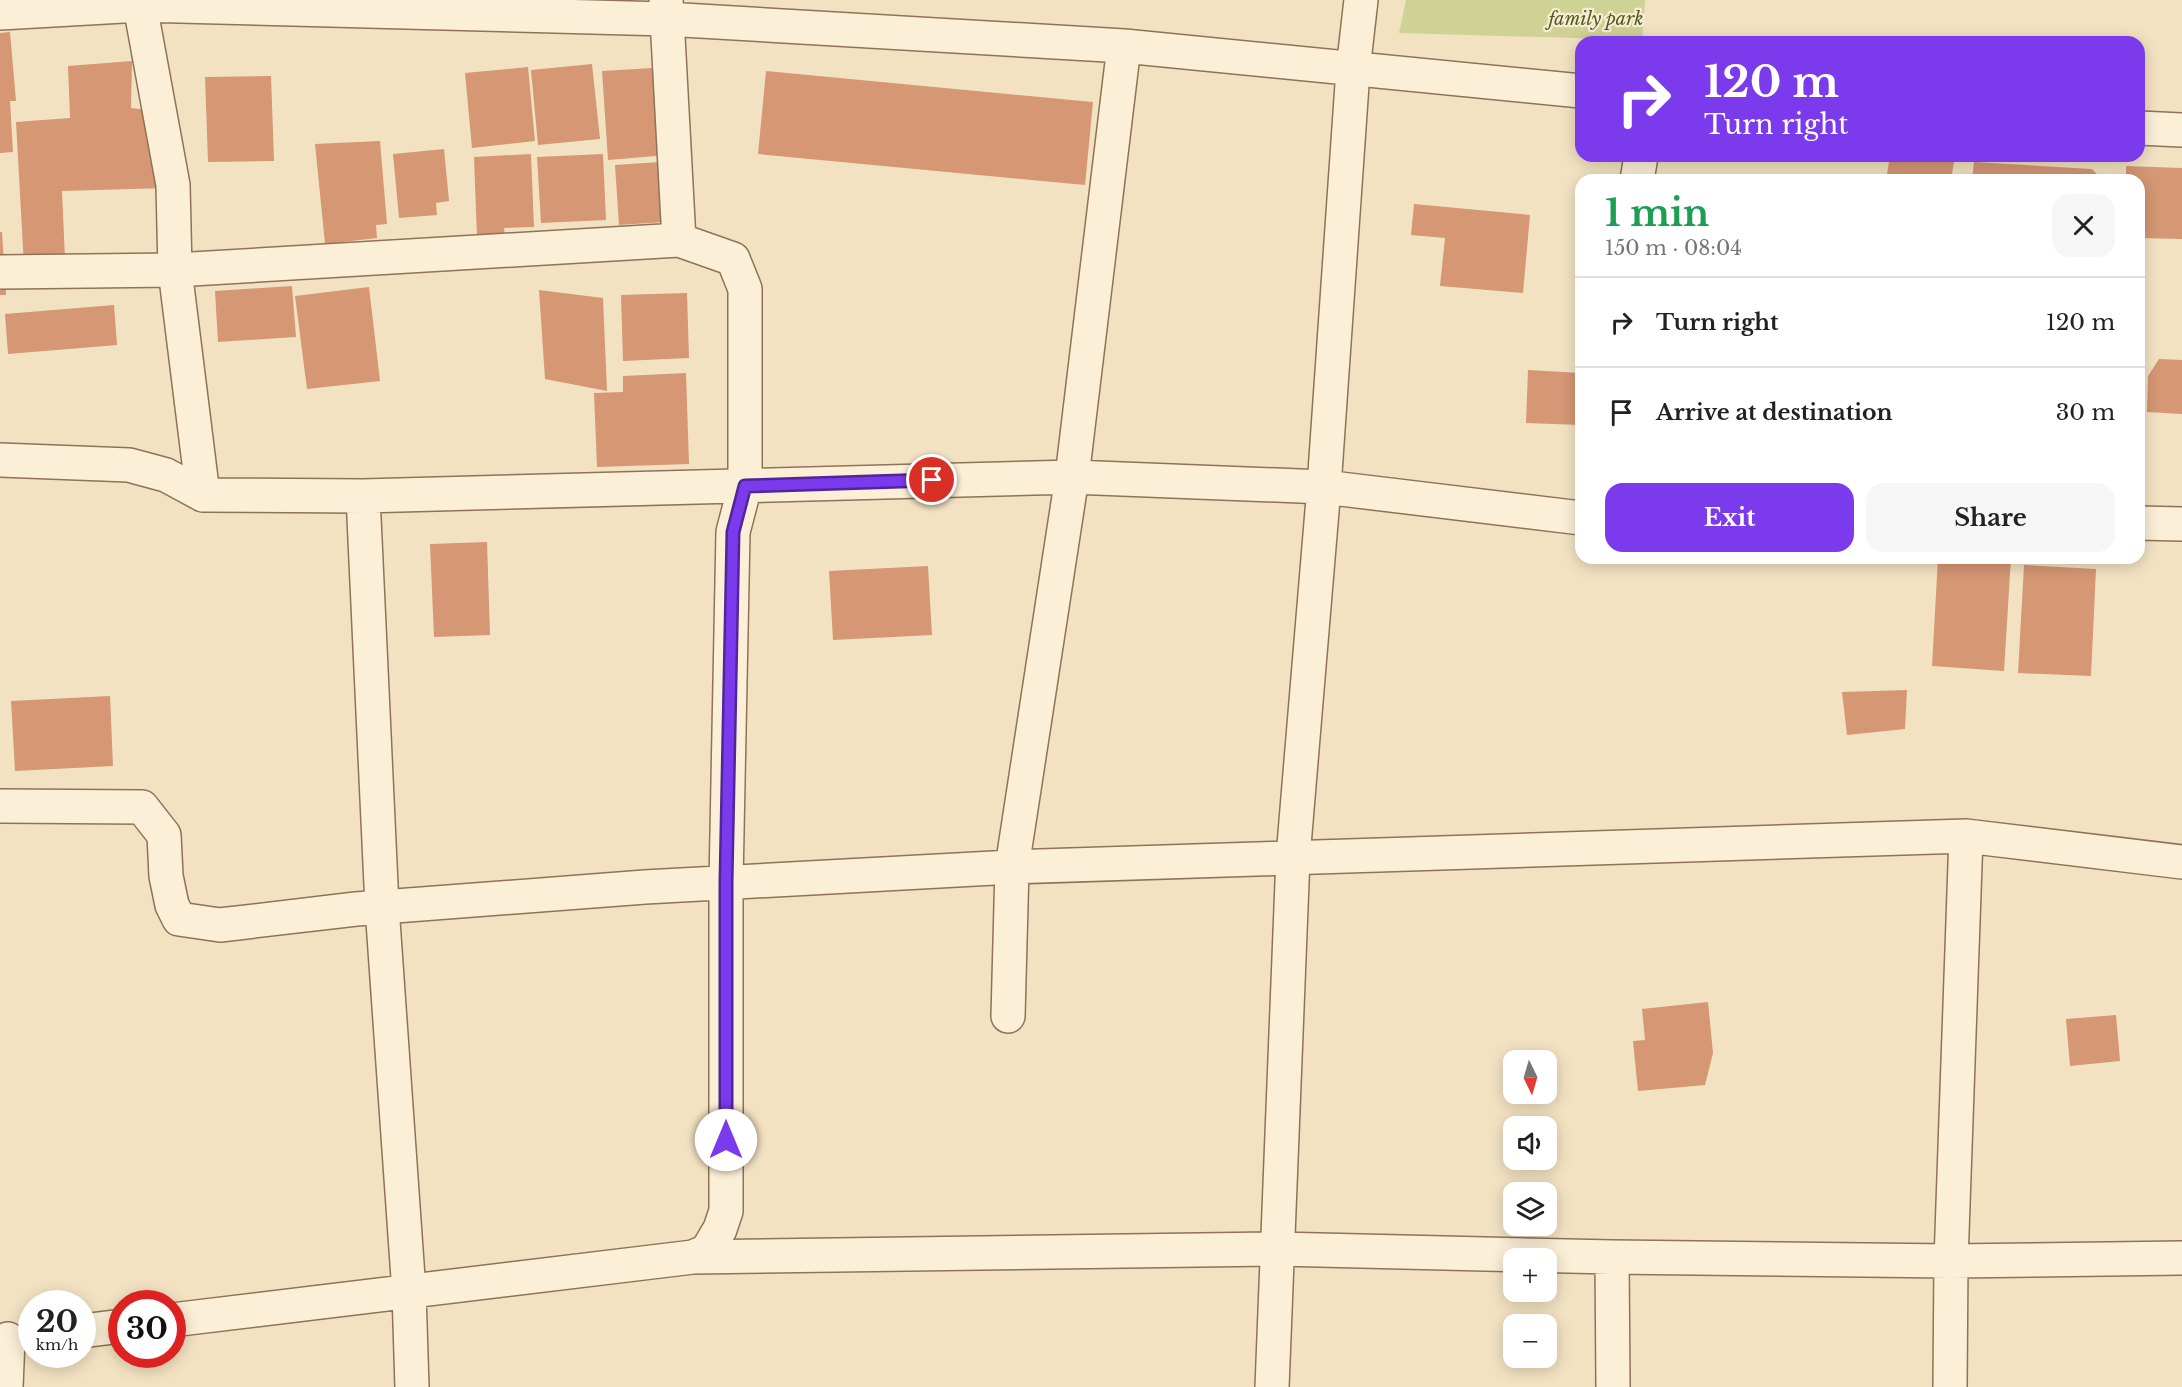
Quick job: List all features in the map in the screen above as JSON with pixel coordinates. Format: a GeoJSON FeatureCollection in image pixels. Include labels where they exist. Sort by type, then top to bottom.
{"type":"FeatureCollection","features":[{"type":"Feature","properties":{"kind":"street"},"geometry":{"type":"LineString","coordinates":[[1272,1387],[1293,857],[1324,487],[1353,70],[1361,0]]}},
{"type":"Feature","properties":{"kind":"street"},"geometry":{"type":"LineString","coordinates":[[0,13],[140,2],[666,9],[1124,46],[1575,90]]}},
{"type":"Feature","properties":{"kind":"street"},"geometry":{"type":"LineString","coordinates":[[140,2],[173,185],[175,270],[203,495]]}},
{"type":"Feature","properties":{"kind":"street"},"geometry":{"type":"LineString","coordinates":[[666,9],[679,240]]}},
{"type":"Feature","properties":{"kind":"street"},"geometry":{"type":"LineString","coordinates":[[1008,1016],[1012,867],[1072,477],[1124,46]]}},
{"type":"Feature","properties":{"kind":"street"},"geometry":{"type":"LineString","coordinates":[[2145,128],[2182,130]]}},
{"type":"Feature","properties":{"kind":"street"},"geometry":{"type":"LineString","coordinates":[[0,272],[175,270],[679,240],[733,259],[745,289],[745,486],[733,532],[726,882],[726,1211],[720,1229],[707,1251],[693,1257]]}},
{"type":"Feature","properties":{"kind":"street"},"geometry":{"type":"LineString","coordinates":[[0,460],[129,465],[166,475],[203,495],[363,496],[1072,477],[1324,487],[1575,517]]}},
{"type":"Feature","properties":{"kind":"street"},"geometry":{"type":"LineString","coordinates":[[363,496],[381,907],[410,1292],[412,1387]]}},
{"type":"Feature","properties":{"kind":"street"},"geometry":{"type":"LineString","coordinates":[[2145,523],[2182,524]]}},
{"type":"Feature","properties":{"kind":"street"},"geometry":{"type":"LineString","coordinates":[[0,806],[142,807],[164,835],[166,876],[172,905],[179,920],[220,926],[381,907],[645,886],[1012,867],[1293,857],[1966,836],[2182,862]]}},
{"type":"Feature","properties":{"kind":"street"},"geometry":{"type":"LineString","coordinates":[[1950,1387],[1951,1261],[1966,836]]}},
{"type":"Feature","properties":{"kind":"street"},"geometry":{"type":"LineString","coordinates":[[186,1318],[693,1257],[1278,1249],[1612,1257],[1951,1261],[2182,1258]]}},
{"type":"Feature","properties":{"kind":"street"},"geometry":{"type":"LineString","coordinates":[[1612,1257],[1613,1387]]}},
{"type":"Feature","properties":{"kind":"street"},"geometry":{"type":"LineString","coordinates":[[6,1387],[13,1339]]}},
{"type":"Feature","properties":{"kind":"green space","name":"family park"},"geometry":{"type":"Polygon","coordinates":[[[1406,0],[1645,0],[1642,36],[1575,36],[1575,38],[1399,33],[1406,0]]]}},
{"type":"Feature","properties":{"kind":"building"},"geometry":{"type":"Polygon","coordinates":[[[10,32],[16,101],[10,101],[13,152],[0,153],[0,33],[10,32]]]}},
{"type":"Feature","properties":{"kind":"building"},"geometry":{"type":"Polygon","coordinates":[[[132,61],[131,108],[148,110],[166,188],[62,191],[65,259],[24,266],[16,122],[70,118],[68,66],[132,61]]]}},
{"type":"Feature","properties":{"kind":"building"},"geometry":{"type":"Polygon","coordinates":[[[592,64],[600,139],[538,145],[531,70],[592,64]]]}},
{"type":"Feature","properties":{"kind":"building"},"geometry":{"type":"Polygon","coordinates":[[[686,66],[692,153],[608,160],[602,71],[686,66]]]}},
{"type":"Feature","properties":{"kind":"building"},"geometry":{"type":"Polygon","coordinates":[[[528,67],[535,141],[472,148],[465,73],[528,67]]]}},
{"type":"Feature","properties":{"kind":"building"},"geometry":{"type":"Polygon","coordinates":[[[766,71],[1093,102],[1085,185],[758,154],[766,71]]]}},
{"type":"Feature","properties":{"kind":"building"},"geometry":{"type":"Polygon","coordinates":[[[271,76],[274,161],[208,162],[205,77],[271,76]]]}},
{"type":"Feature","properties":{"kind":"building"},"geometry":{"type":"Polygon","coordinates":[[[380,141],[387,224],[376,225],[377,238],[325,244],[315,144],[380,141]]]}},
{"type":"Feature","properties":{"kind":"building"},"geometry":{"type":"Polygon","coordinates":[[[444,149],[449,201],[436,203],[437,215],[399,218],[393,154],[444,149]]]}},
{"type":"Feature","properties":{"kind":"building"},"geometry":{"type":"Polygon","coordinates":[[[531,154],[534,227],[504,228],[505,238],[477,238],[474,157],[531,154]]]}},
{"type":"Feature","properties":{"kind":"building"},"geometry":{"type":"Polygon","coordinates":[[[603,154],[606,220],[541,223],[537,157],[603,154]]]}},
{"type":"Feature","properties":{"kind":"building"},"geometry":{"type":"Polygon","coordinates":[[[675,161],[679,221],[619,225],[615,165],[675,161]]]}},
{"type":"Feature","properties":{"kind":"building"},"geometry":{"type":"Polygon","coordinates":[[[1889,162],[1954,162],[1952,174],[1887,174],[1889,162]]]}},
{"type":"Feature","properties":{"kind":"building"},"geometry":{"type":"Polygon","coordinates":[[[1974,162],[2092,169],[2097,174],[1973,174],[1974,162]]]}},
{"type":"Feature","properties":{"kind":"building"},"geometry":{"type":"Polygon","coordinates":[[[2126,166],[2182,168],[2182,239],[2145,238],[2145,174],[2126,174],[2126,166]]]}},
{"type":"Feature","properties":{"kind":"building"},"geometry":{"type":"Polygon","coordinates":[[[1414,204],[1530,215],[1523,293],[1440,286],[1445,238],[1411,235],[1414,204]]]}},
{"type":"Feature","properties":{"kind":"building"},"geometry":{"type":"Polygon","coordinates":[[[0,232],[2,232],[6,295],[0,295],[0,232]]]}},
{"type":"Feature","properties":{"kind":"building"},"geometry":{"type":"Polygon","coordinates":[[[292,286],[296,337],[218,342],[215,291],[292,286]]]}},
{"type":"Feature","properties":{"kind":"building"},"geometry":{"type":"Polygon","coordinates":[[[369,287],[380,381],[307,389],[295,296],[369,287]]]}},
{"type":"Feature","properties":{"kind":"building"},"geometry":{"type":"Polygon","coordinates":[[[539,290],[603,298],[607,391],[545,379],[539,290]]]}},
{"type":"Feature","properties":{"kind":"building"},"geometry":{"type":"Polygon","coordinates":[[[687,293],[689,358],[623,361],[621,295],[687,293]]]}},
{"type":"Feature","properties":{"kind":"building"},"geometry":{"type":"Polygon","coordinates":[[[114,305],[117,345],[8,354],[5,314],[114,305]]]}},
{"type":"Feature","properties":{"kind":"building"},"geometry":{"type":"Polygon","coordinates":[[[2159,359],[2182,360],[2182,414],[2147,412],[2148,376],[2159,359]]]}},
{"type":"Feature","properties":{"kind":"building"},"geometry":{"type":"Polygon","coordinates":[[[1528,370],[1575,373],[1575,425],[1526,423],[1528,370]]]}},
{"type":"Feature","properties":{"kind":"building"},"geometry":{"type":"Polygon","coordinates":[[[686,373],[689,464],[597,467],[594,393],[623,392],[623,376],[686,373]]]}},
{"type":"Feature","properties":{"kind":"building"},"geometry":{"type":"Polygon","coordinates":[[[487,542],[490,635],[434,637],[430,544],[487,542]]]}},
{"type":"Feature","properties":{"kind":"building"},"geometry":{"type":"Polygon","coordinates":[[[1938,564],[2011,564],[2004,671],[1932,666],[1938,564]]]}},
{"type":"Feature","properties":{"kind":"building"},"geometry":{"type":"Polygon","coordinates":[[[2024,565],[2096,569],[2091,676],[2018,673],[2024,565]]]}},
{"type":"Feature","properties":{"kind":"building"},"geometry":{"type":"Polygon","coordinates":[[[928,566],[932,635],[833,640],[829,571],[928,566]]]}},
{"type":"Feature","properties":{"kind":"building"},"geometry":{"type":"Polygon","coordinates":[[[1907,690],[1905,729],[1847,735],[1842,692],[1907,690]]]}},
{"type":"Feature","properties":{"kind":"building"},"geometry":{"type":"Polygon","coordinates":[[[110,696],[113,766],[15,771],[11,701],[110,696]]]}},
{"type":"Feature","properties":{"kind":"building"},"geometry":{"type":"Polygon","coordinates":[[[1708,1002],[1713,1053],[1705,1085],[1638,1091],[1633,1041],[1645,1040],[1642,1009],[1708,1002]]]}},
{"type":"Feature","properties":{"kind":"building"},"geometry":{"type":"Polygon","coordinates":[[[2116,1015],[2120,1061],[2070,1066],[2066,1019],[2116,1015]]]}},
{"type":"Feature","properties":{"kind":"route"},"geometry":{"type":"LineString","coordinates":[[726,1140],[726,882],[733,532],[745,486],[932,480]]}}]}
